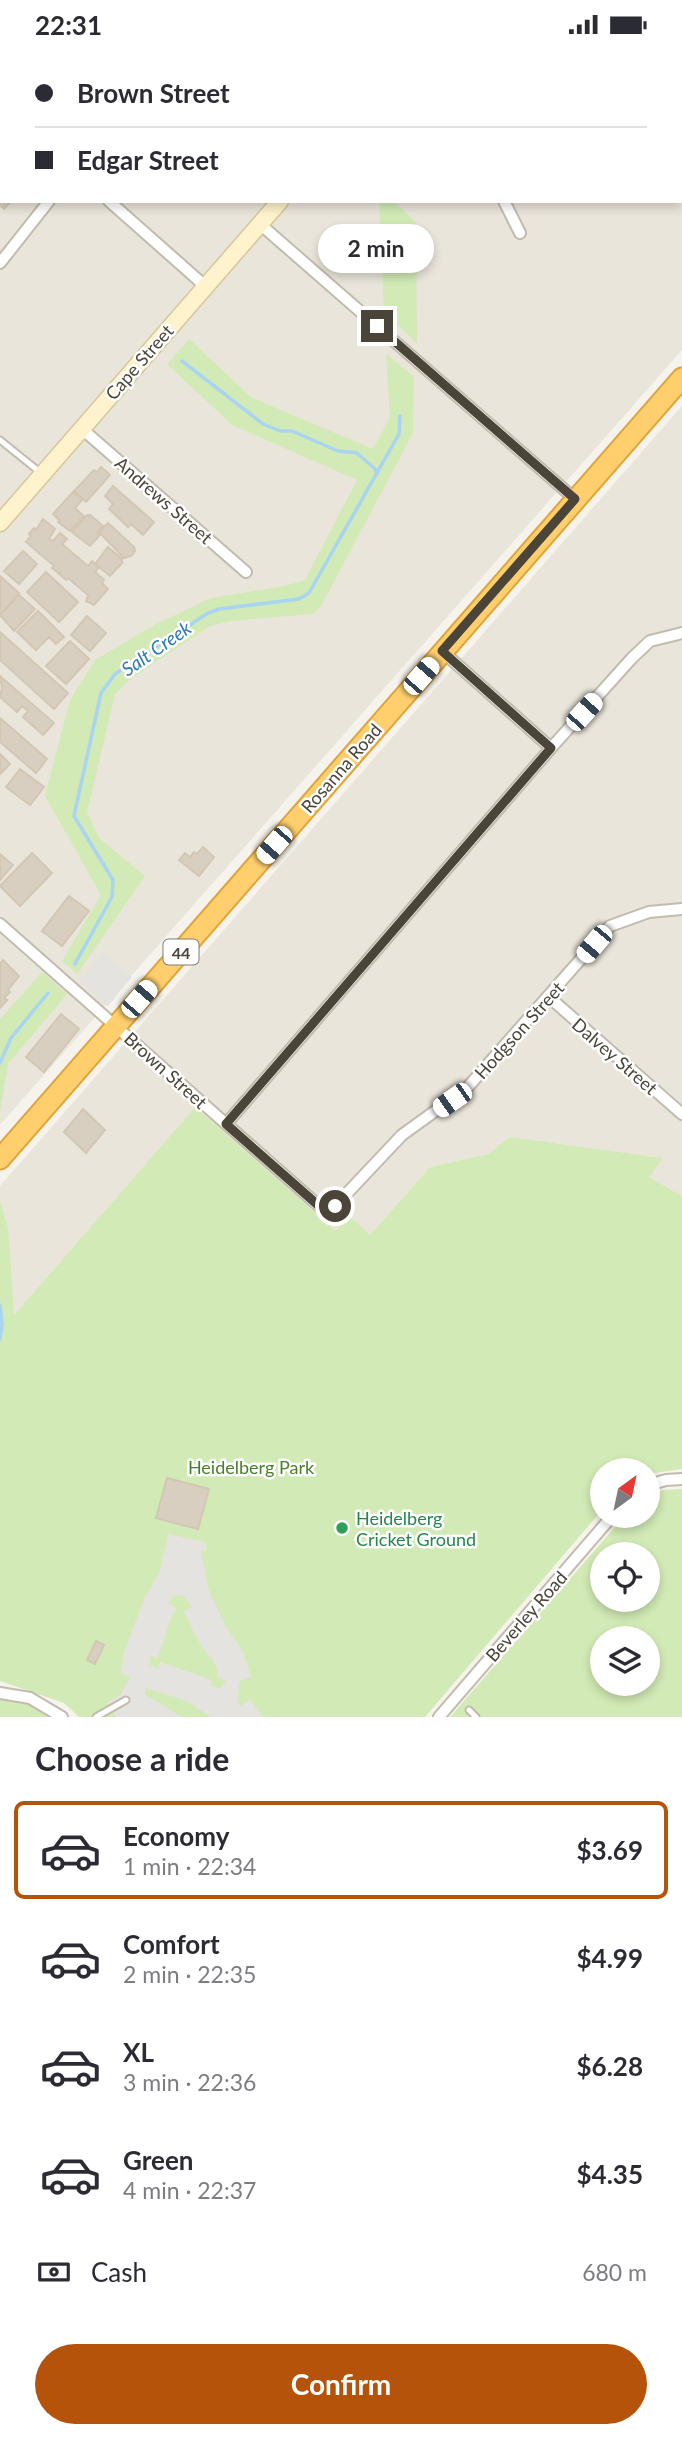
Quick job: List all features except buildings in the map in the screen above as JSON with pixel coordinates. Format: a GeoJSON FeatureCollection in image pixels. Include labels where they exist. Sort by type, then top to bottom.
{"type":"FeatureCollection","features":[{"type":"Feature","properties":{"kind":"highway","name":"Rosanna Road"},"geometry":{"type":"LineString","coordinates":[[0,1159],[682,378]]}},
{"type":"Feature","properties":{"kind":"street"},"geometry":{"type":"LineString","coordinates":[[0,263],[47,203]]}},
{"type":"Feature","properties":{"kind":"street"},"geometry":{"type":"LineString","coordinates":[[111,203],[205,286]]}},
{"type":"Feature","properties":{"kind":"street","name":"Cape Street"},"geometry":{"type":"LineString","coordinates":[[0,523],[278,203]]}},
{"type":"Feature","properties":{"kind":"street"},"geometry":{"type":"LineString","coordinates":[[505,203],[520,233]]}},
{"type":"Feature","properties":{"kind":"street"},"geometry":{"type":"LineString","coordinates":[[260,224],[575,499]]}},
{"type":"Feature","properties":{"kind":"street","name":"Andrews Street"},"geometry":{"type":"LineString","coordinates":[[81,428],[246,572]]}},
{"type":"Feature","properties":{"kind":"street"},"geometry":{"type":"LineString","coordinates":[[226,1124],[551,748],[650,641],[682,633]]}},
{"type":"Feature","properties":{"kind":"street"},"geometry":{"type":"LineString","coordinates":[[442,651],[551,748]]}},
{"type":"Feature","properties":{"kind":"street","name":"Hodgson Street"},"geometry":{"type":"LineString","coordinates":[[335,1206],[401,1135],[467,1088],[610,926],[649,912],[682,909]]}},
{"type":"Feature","properties":{"kind":"street","name":"Brown Street"},"geometry":{"type":"LineString","coordinates":[[0,924],[319,1206],[335,1206]]}},
{"type":"Feature","properties":{"kind":"street","name":"Dalvey Street"},"geometry":{"type":"LineString","coordinates":[[549,997],[682,1114]]}},
{"type":"Feature","properties":{"kind":"street"},"geometry":{"type":"LineString","coordinates":[[660,1482],[682,1479]]}},
{"type":"Feature","properties":{"kind":"street","name":"Beverley Road"},"geometry":{"type":"LineString","coordinates":[[439,1717],[602,1528]]}},
{"type":"Feature","properties":{"kind":"street"},"geometry":{"type":"LineString","coordinates":[[0,1693],[30,1698],[62,1717]]}},
{"type":"Feature","properties":{"kind":"lane"},"geometry":{"type":"LineString","coordinates":[[0,440],[43,474]]}},
{"type":"Feature","properties":{"kind":"lane"},"geometry":{"type":"LineString","coordinates":[[96,1717],[126,1700]]}},
{"type":"Feature","properties":{"kind":"lane"},"geometry":{"type":"LineString","coordinates":[[469,1710],[476,1717]]}},
{"type":"Feature","properties":{"kind":"shaded area"},"geometry":{"type":"Polygon","coordinates":[[[0,203],[682,203],[682,350],[0,1125],[0,203]]]}},
{"type":"Feature","properties":{"kind":"shaded area"},"geometry":{"type":"Polygon","coordinates":[[[682,406],[682,1196],[648,1177],[662,1158],[510,1137],[488,1154],[430,1167],[370,1235],[336,1231],[195,1107],[0,1331],[0,1186],[682,406]]]}},
{"type":"Feature","properties":{"kind":"shaded area"},"geometry":{"type":"Polygon","coordinates":[[[103,953],[132,977],[108,1006],[79,981],[103,953]]]}},
{"type":"Feature","properties":{"kind":"shaded area"},"geometry":{"type":"Polygon","coordinates":[[[168,1534],[206,1542],[206,1551],[201,1551],[209,1591],[226,1627],[243,1651],[251,1677],[240,1681],[237,1701],[241,1706],[250,1699],[263,1717],[211,1717],[187,1701],[146,1688],[144,1694],[182,1717],[117,1717],[106,1703],[120,1695],[131,1676],[121,1674],[124,1652],[144,1599],[160,1571],[168,1534]],[[184,1596],[172,1597],[168,1603],[176,1608],[158,1658],[150,1655],[150,1665],[158,1669],[160,1662],[212,1680],[210,1686],[220,1688],[226,1681],[217,1677],[218,1672],[213,1660],[195,1635],[184,1611],[192,1607],[184,1596]]]}},
{"type":"Feature","properties":{"kind":"green space"},"geometry":{"type":"Polygon","coordinates":[[[379,203],[395,203],[416,222],[417,343],[384,313],[379,203]]]}},
{"type":"Feature","properties":{"kind":"green space"},"geometry":{"type":"Polygon","coordinates":[[[189,339],[252,398],[373,449],[390,417],[386,354],[414,377],[413,433],[321,606],[313,614],[231,621],[210,626],[129,680],[115,694],[87,812],[99,838],[145,876],[77,974],[62,961],[101,895],[45,796],[70,700],[95,660],[156,624],[211,598],[285,586],[305,580],[357,480],[232,425],[167,364],[189,339]]]}},
{"type":"Feature","properties":{"kind":"green space"},"geometry":{"type":"Polygon","coordinates":[[[42,972],[67,994],[8,1064],[0,1112],[0,1019],[42,972]]]}},
{"type":"Feature","properties":{"kind":"green space","name":"Heidelberg Park"},"geometry":{"type":"Polygon","coordinates":[[[195,1107],[336,1231],[349,1216],[370,1235],[430,1167],[488,1154],[510,1137],[663,1158],[649,1177],[682,1196],[682,1469],[660,1472],[660,1458],[590,1458],[590,1524],[425,1717],[79,1717],[64,1703],[0,1681],[0,1201],[8,1228],[14,1315],[195,1107]]]}},
{"type":"Feature","properties":{"kind":"green space"},"geometry":{"type":"Polygon","coordinates":[[[682,1489],[682,1717],[450,1717],[590,1556],[590,1612],[660,1612],[660,1542],[602,1542],[614,1528],[660,1528],[660,1491],[682,1489]]]}},
{"type":"Feature","properties":{"kind":"green space"},"geometry":{"type":"Polygon","coordinates":[[[0,1699],[31,1705],[52,1717],[0,1717],[0,1699]]]}},
{"type":"Feature","properties":{"kind":"waterway"},"geometry":{"type":"LineString","coordinates":[[182,361],[263,424],[280,431],[292,431],[338,451],[357,453],[377,474]]}},
{"type":"Feature","properties":{"kind":"waterway","name":"Salt Creek"},"geometry":{"type":"LineString","coordinates":[[75,964],[112,897],[113,880],[74,816],[101,693],[115,674],[208,613],[219,609],[299,599],[309,593],[399,434],[400,416]]}},
{"type":"Feature","properties":{"kind":"waterway","name":"Salt Creek"},"geometry":{"type":"LineString","coordinates":[[0,1063],[11,1038],[48,993]]}},
{"type":"Feature","properties":{"kind":"waterway","name":"Salt Creek"},"geometry":{"type":"LineString","coordinates":[[0,1305],[0,1339]]}},
{"type":"Feature","properties":{"kind":"place","name":"Heidelberg Cricket Ground"},"geometry":{"type":"Point","coordinates":[342,1528]}},
{"type":"Feature","properties":{"kind":"route"},"geometry":{"type":"LineString","coordinates":[[335,1206],[319,1206],[226,1124],[551,748],[442,651],[575,499],[377,326]]}}]}
